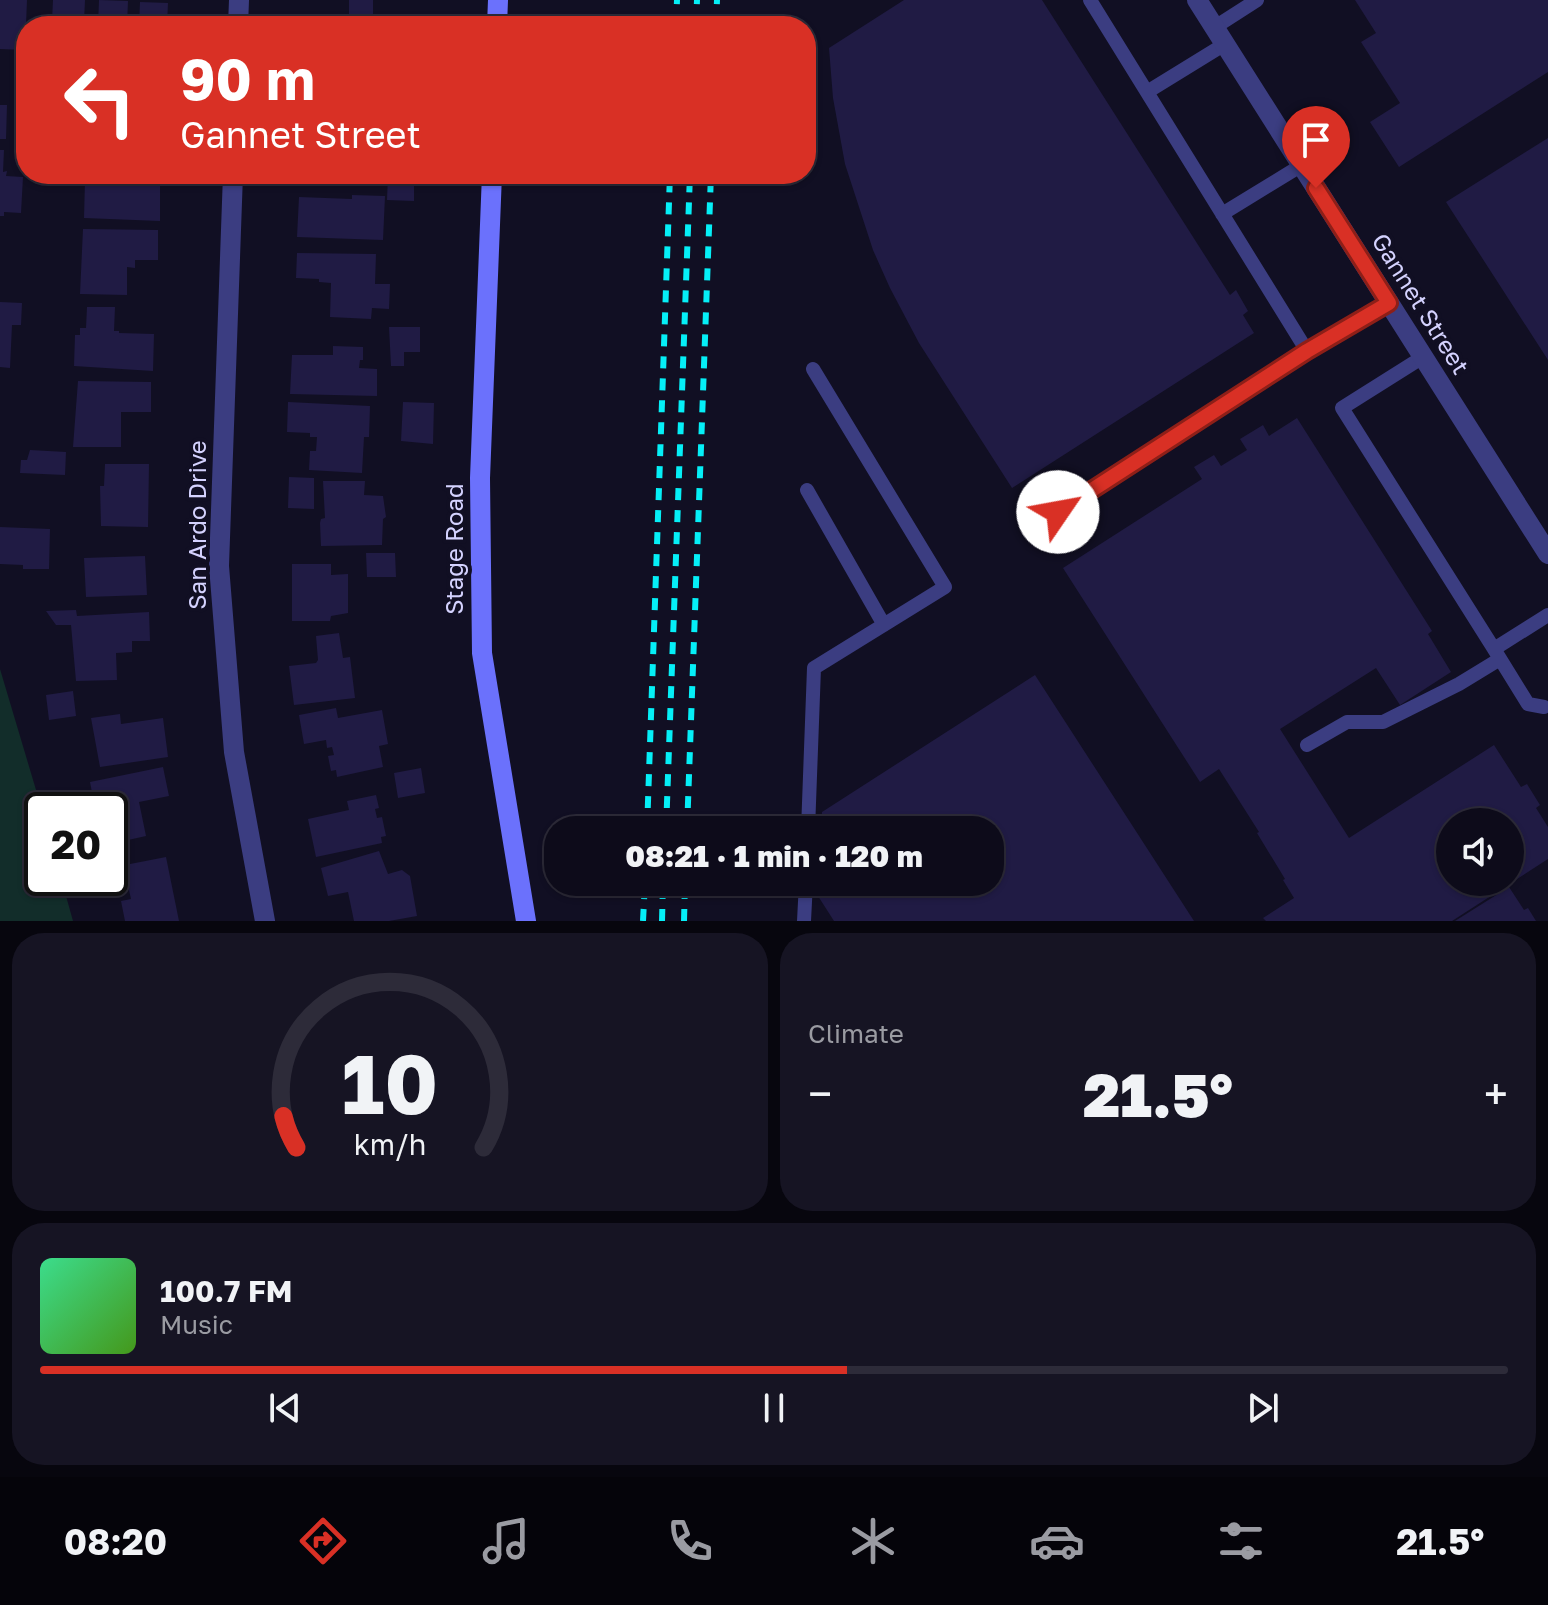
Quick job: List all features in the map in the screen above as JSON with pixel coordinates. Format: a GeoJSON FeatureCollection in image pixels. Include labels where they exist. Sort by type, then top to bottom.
{"type":"FeatureCollection","features":[{"type":"Feature","properties":{"kind":"main road","name":"Stage Road"},"geometry":{"type":"LineString","coordinates":[[492,184],[480,478],[482,653],[526,921]]}},
{"type":"Feature","properties":{"kind":"street","name":"Gannet Street"},"geometry":{"type":"LineString","coordinates":[[1197,0],[1548,554]]}},
{"type":"Feature","properties":{"kind":"street","name":"San Ardo Drive"},"geometry":{"type":"LineString","coordinates":[[233,184],[219,566],[234,752],[265,921]]}},
{"type":"Feature","properties":{"kind":"lane"},"geometry":{"type":"LineString","coordinates":[[1090,0],[1307,351]]}},
{"type":"Feature","properties":{"kind":"lane"},"geometry":{"type":"LineString","coordinates":[[1147,92],[1220,36],[1257,0]]}},
{"type":"Feature","properties":{"kind":"lane"},"geometry":{"type":"LineString","coordinates":[[1222,214],[1302,165]]}},
{"type":"Feature","properties":{"kind":"lane"},"geometry":{"type":"LineString","coordinates":[[1058,512],[1307,351],[1389,303]]}},
{"type":"Feature","properties":{"kind":"lane"},"geometry":{"type":"LineString","coordinates":[[1423,357],[1342,408],[1528,704],[1547,709]]}},
{"type":"Feature","properties":{"kind":"lane"},"geometry":{"type":"LineString","coordinates":[[809,816],[814,668],[945,587],[813,369]]}},
{"type":"Feature","properties":{"kind":"lane"},"geometry":{"type":"LineString","coordinates":[[807,490],[884,625]]}},
{"type":"Feature","properties":{"kind":"lane"},"geometry":{"type":"LineString","coordinates":[[1307,745],[1347,722],[1383,722],[1459,684],[1548,615]]}},
{"type":"Feature","properties":{"kind":"lane"},"geometry":{"type":"LineString","coordinates":[[804,921],[805,896]]}},
{"type":"Feature","properties":{"kind":"green space"},"geometry":{"type":"Polygon","coordinates":[[[0,669],[37,792],[24,792],[24,896],[66,896],[73,921],[0,921],[0,669]]]}},
{"type":"Feature","properties":{"kind":"building"},"geometry":{"type":"Polygon","coordinates":[[[0,0],[27,0],[26,16],[16,16],[16,50],[0,49],[0,0]]]}},
{"type":"Feature","properties":{"kind":"building"},"geometry":{"type":"Polygon","coordinates":[[[53,0],[85,0],[84,16],[52,16],[53,0]]]}},
{"type":"Feature","properties":{"kind":"building"},"geometry":{"type":"Polygon","coordinates":[[[99,0],[128,1],[127,16],[98,16],[99,0]]]}},
{"type":"Feature","properties":{"kind":"building"},"geometry":{"type":"Polygon","coordinates":[[[349,0],[373,0],[373,15],[349,14],[349,0]]]}},
{"type":"Feature","properties":{"kind":"building"},"geometry":{"type":"Polygon","coordinates":[[[904,0],[1042,0],[1230,295],[1236,290],[1248,311],[1243,315],[1254,333],[1012,488],[919,343],[890,288],[873,250],[845,164],[833,98],[829,48],[904,0]]]}},
{"type":"Feature","properties":{"kind":"building"},"geometry":{"type":"Polygon","coordinates":[[[1355,0],[1548,0],[1548,72],[1399,167],[1370,122],[1400,103],[1361,42],[1376,33],[1355,0]]]}},
{"type":"Feature","properties":{"kind":"building"},"geometry":{"type":"Polygon","coordinates":[[[140,2],[168,3],[167,16],[139,16],[140,2]]]}},
{"type":"Feature","properties":{"kind":"building"},"geometry":{"type":"Polygon","coordinates":[[[0,105],[7,105],[6,139],[0,139],[0,105]]]}},
{"type":"Feature","properties":{"kind":"building"},"geometry":{"type":"Polygon","coordinates":[[[1548,138],[1548,360],[1446,202],[1548,138]]]}},
{"type":"Feature","properties":{"kind":"building"},"geometry":{"type":"Polygon","coordinates":[[[0,150],[4,150],[3,172],[7,171],[6,176],[16,177],[16,184],[23,184],[21,213],[4,212],[4,216],[0,216],[0,150]]]}},
{"type":"Feature","properties":{"kind":"building"},"geometry":{"type":"Polygon","coordinates":[[[85,184],[160,184],[160,221],[84,218],[85,184]]]}},
{"type":"Feature","properties":{"kind":"building"},"geometry":{"type":"Polygon","coordinates":[[[388,184],[414,184],[414,201],[387,200],[388,184]]]}},
{"type":"Feature","properties":{"kind":"building"},"geometry":{"type":"Polygon","coordinates":[[[352,195],[385,196],[383,240],[297,237],[299,197],[352,199],[352,195]]]}},
{"type":"Feature","properties":{"kind":"building"},"geometry":{"type":"Polygon","coordinates":[[[83,229],[158,230],[158,260],[135,260],[135,268],[127,267],[127,295],[80,294],[83,229]]]}},
{"type":"Feature","properties":{"kind":"building"},"geometry":{"type":"Polygon","coordinates":[[[297,253],[376,254],[375,284],[390,284],[389,309],[372,308],[371,319],[330,317],[331,283],[296,278],[297,253]]]}},
{"type":"Feature","properties":{"kind":"building"},"geometry":{"type":"Polygon","coordinates":[[[0,302],[22,303],[21,325],[12,325],[10,368],[0,367],[0,302]]]}},
{"type":"Feature","properties":{"kind":"building"},"geometry":{"type":"Polygon","coordinates":[[[87,307],[115,307],[114,331],[154,334],[153,371],[74,366],[75,335],[80,335],[80,328],[86,328],[87,307]]]}},
{"type":"Feature","properties":{"kind":"building"},"geometry":{"type":"Polygon","coordinates":[[[389,327],[420,327],[420,352],[404,352],[404,366],[391,366],[389,327]]]}},
{"type":"Feature","properties":{"kind":"building"},"geometry":{"type":"Polygon","coordinates":[[[333,346],[363,347],[363,360],[360,360],[359,368],[377,369],[377,396],[290,394],[292,355],[333,355],[333,346]]]}},
{"type":"Feature","properties":{"kind":"building"},"geometry":{"type":"Polygon","coordinates":[[[78,381],[151,382],[151,412],[121,412],[121,447],[73,447],[78,381]]]}},
{"type":"Feature","properties":{"kind":"building"},"geometry":{"type":"Polygon","coordinates":[[[288,402],[370,406],[369,437],[364,437],[362,473],[309,470],[310,451],[316,451],[317,437],[310,437],[310,433],[287,432],[288,402]]]}},
{"type":"Feature","properties":{"kind":"building"},"geometry":{"type":"Polygon","coordinates":[[[403,402],[434,403],[433,444],[401,441],[403,402]]]}},
{"type":"Feature","properties":{"kind":"building"},"geometry":{"type":"Polygon","coordinates":[[[1297,418],[1432,631],[1428,634],[1451,672],[1400,705],[1376,668],[1280,729],[1349,838],[1494,745],[1521,787],[1527,784],[1540,805],[1536,808],[1548,827],[1548,859],[1524,874],[1524,808],[1436,808],[1436,896],[1491,896],[1452,921],[1266,921],[1263,918],[1294,898],[1259,832],[1219,769],[1200,782],[1063,568],[1202,479],[1194,467],[1214,455],[1221,466],[1247,450],[1240,439],[1263,425],[1269,436],[1297,418]]]}},
{"type":"Feature","properties":{"kind":"building"},"geometry":{"type":"Polygon","coordinates":[[[30,450],[66,452],[65,475],[20,473],[21,460],[27,460],[30,450]]]}},
{"type":"Feature","properties":{"kind":"building"},"geometry":{"type":"Polygon","coordinates":[[[105,464],[149,464],[148,527],[101,526],[100,486],[104,486],[105,464]]]}},
{"type":"Feature","properties":{"kind":"building"},"geometry":{"type":"Polygon","coordinates":[[[289,477],[314,478],[314,509],[288,508],[289,477]]]}},
{"type":"Feature","properties":{"kind":"building"},"geometry":{"type":"Polygon","coordinates":[[[323,481],[365,481],[364,495],[383,496],[386,517],[383,519],[382,545],[321,546],[320,523],[325,518],[323,481]]]}},
{"type":"Feature","properties":{"kind":"building"},"geometry":{"type":"Polygon","coordinates":[[[0,527],[50,529],[49,569],[23,569],[23,565],[0,564],[0,527]]]}},
{"type":"Feature","properties":{"kind":"building"},"geometry":{"type":"Polygon","coordinates":[[[366,553],[395,553],[396,577],[367,577],[366,553]]]}},
{"type":"Feature","properties":{"kind":"building"},"geometry":{"type":"Polygon","coordinates":[[[145,556],[147,595],[86,597],[84,558],[145,556]]]}},
{"type":"Feature","properties":{"kind":"building"},"geometry":{"type":"Polygon","coordinates":[[[292,564],[331,564],[331,575],[348,574],[348,613],[331,616],[330,621],[292,621],[292,564]]]}},
{"type":"Feature","properties":{"kind":"building"},"geometry":{"type":"Polygon","coordinates":[[[76,610],[77,616],[149,612],[150,641],[132,641],[132,652],[116,653],[117,680],[76,681],[71,625],[56,625],[46,611],[76,610]]]}},
{"type":"Feature","properties":{"kind":"building"},"geometry":{"type":"Polygon","coordinates":[[[339,633],[343,658],[350,657],[355,698],[294,705],[289,666],[316,663],[316,636],[339,633]]]}},
{"type":"Feature","properties":{"kind":"building"},"geometry":{"type":"Polygon","coordinates":[[[1035,675],[1194,921],[834,921],[818,896],[1004,896],[1004,816],[822,816],[822,812],[1035,675]]]}},
{"type":"Feature","properties":{"kind":"building"},"geometry":{"type":"Polygon","coordinates":[[[73,691],[76,716],[49,720],[46,695],[73,691]]]}},
{"type":"Feature","properties":{"kind":"building"},"geometry":{"type":"Polygon","coordinates":[[[336,708],[338,718],[382,710],[388,744],[379,746],[383,767],[337,777],[336,770],[331,771],[328,756],[334,755],[332,747],[327,748],[326,740],[304,744],[299,715],[336,708]]]}},
{"type":"Feature","properties":{"kind":"building"},"geometry":{"type":"Polygon","coordinates":[[[120,714],[121,724],[163,718],[168,757],[100,767],[91,718],[120,714]]]}},
{"type":"Feature","properties":{"kind":"building"},"geometry":{"type":"Polygon","coordinates":[[[163,767],[169,796],[139,802],[146,836],[128,840],[128,792],[92,792],[90,782],[163,767]]]}},
{"type":"Feature","properties":{"kind":"building"},"geometry":{"type":"Polygon","coordinates":[[[421,768],[425,793],[398,798],[394,773],[421,768]]]}},
{"type":"Feature","properties":{"kind":"building"},"geometry":{"type":"Polygon","coordinates":[[[376,795],[379,808],[375,809],[377,818],[382,817],[386,836],[381,837],[382,843],[316,857],[308,819],[349,810],[347,801],[376,795]]]}},
{"type":"Feature","properties":{"kind":"building"},"geometry":{"type":"Polygon","coordinates":[[[379,851],[388,874],[402,870],[410,876],[417,916],[389,921],[354,921],[348,892],[328,896],[321,868],[379,851]]]}},
{"type":"Feature","properties":{"kind":"building"},"geometry":{"type":"Polygon","coordinates":[[[166,857],[179,921],[125,921],[121,901],[131,899],[128,864],[166,857]]]}},
{"type":"Feature","properties":{"kind":"building"},"geometry":{"type":"Polygon","coordinates":[[[1495,896],[1515,896],[1536,921],[1455,921],[1495,896]]]}},
{"type":"Feature","properties":{"kind":"railway"},"geometry":{"type":"LineString","coordinates":[[676,16],[677,0]]}},
{"type":"Feature","properties":{"kind":"railway"},"geometry":{"type":"LineString","coordinates":[[696,16],[697,0]]}},
{"type":"Feature","properties":{"kind":"railway"},"geometry":{"type":"LineString","coordinates":[[716,16],[717,0]]}},
{"type":"Feature","properties":{"kind":"railway"},"geometry":{"type":"LineString","coordinates":[[647,816],[670,184]]}},
{"type":"Feature","properties":{"kind":"railway"},"geometry":{"type":"LineString","coordinates":[[667,816],[690,184]]}},
{"type":"Feature","properties":{"kind":"railway"},"geometry":{"type":"LineString","coordinates":[[688,816],[711,184]]}},
{"type":"Feature","properties":{"kind":"railway"},"geometry":{"type":"LineString","coordinates":[[643,921],[644,896]]}},
{"type":"Feature","properties":{"kind":"railway"},"geometry":{"type":"LineString","coordinates":[[662,921],[663,896]]}},
{"type":"Feature","properties":{"kind":"railway"},"geometry":{"type":"LineString","coordinates":[[684,921],[685,896]]}},
{"type":"Feature","properties":{"kind":"route"},"geometry":{"type":"LineString","coordinates":[[1058,512],[1307,351],[1389,303],[1316,188]]}}]}
